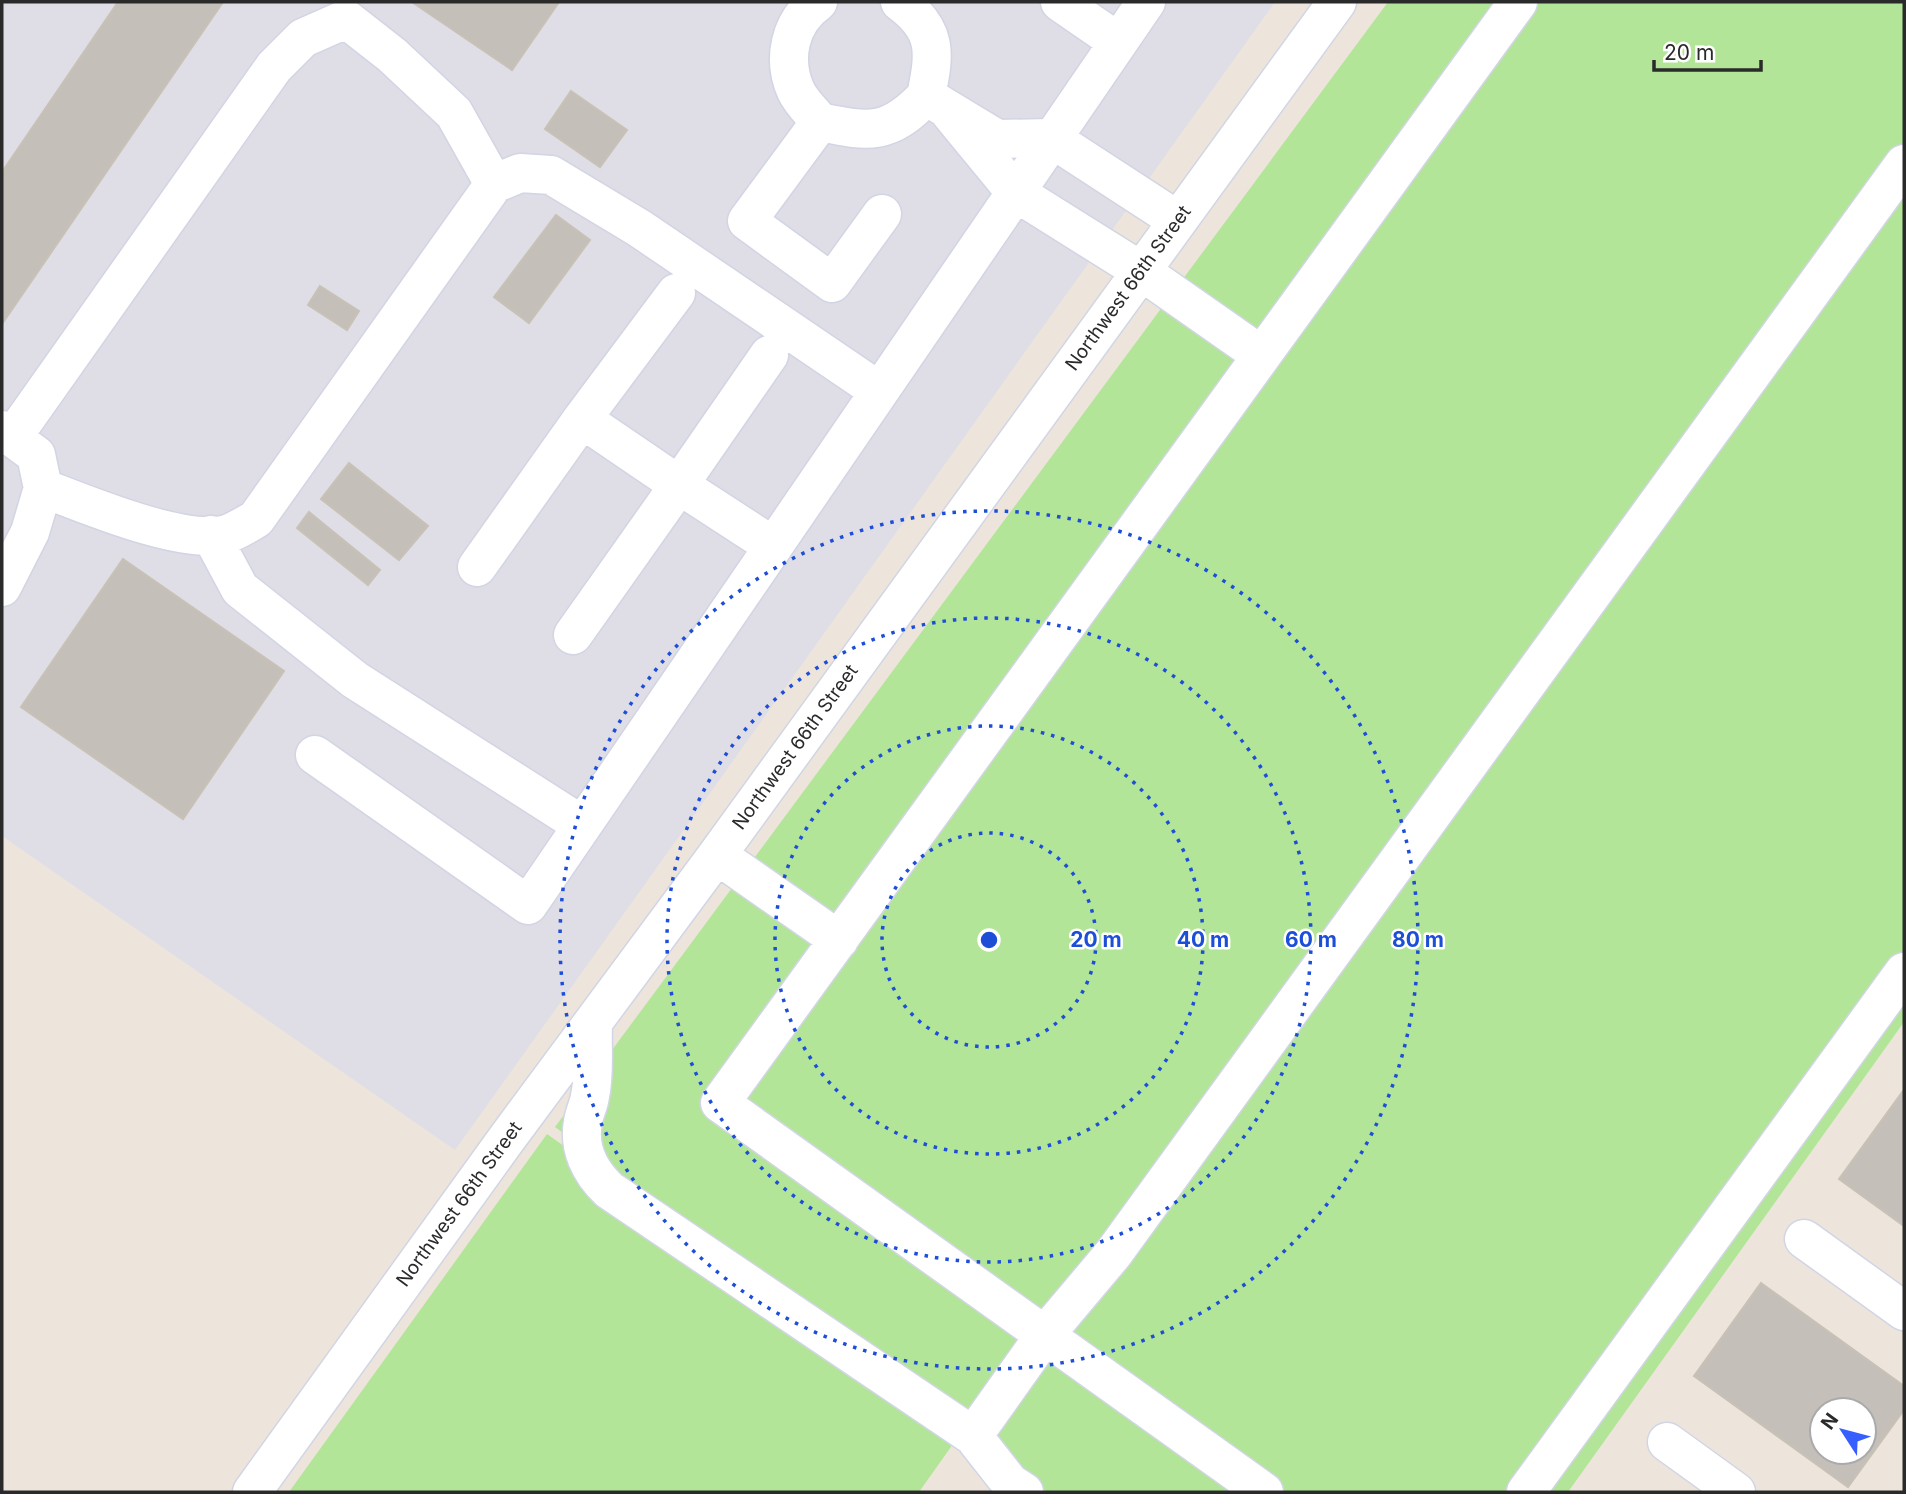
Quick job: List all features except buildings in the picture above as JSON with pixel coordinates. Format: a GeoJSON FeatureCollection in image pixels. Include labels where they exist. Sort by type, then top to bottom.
{"type":"FeatureCollection","features":[{"type":"Feature","properties":{"kind":"street"},"geometry":{"type":"LineString","coordinates":[[818,2],[807,9],[793,31],[788,65],[797,92],[820,122],[867,131],[938,104]]}},
{"type":"Feature","properties":{"kind":"street"},"geometry":{"type":"LineString","coordinates":[[900,2],[921,17],[934,56],[938,104],[1015,191],[1141,271],[1261,355]]}},
{"type":"Feature","properties":{"kind":"street"},"geometry":{"type":"LineString","coordinates":[[1060,2],[1118,42]]}},
{"type":"Feature","properties":{"kind":"street"},"geometry":{"type":"LineString","coordinates":[[315,755],[528,905],[1146,2]]}},
{"type":"Feature","properties":{"kind":"street","name":"Northwest 66th Street"},"geometry":{"type":"LineString","coordinates":[[252,1492],[1337,2]]}},
{"type":"Feature","properties":{"kind":"street"},"geometry":{"type":"LineString","coordinates":[[1264,1492],[720,1103],[1518,2]]}},
{"type":"Feature","properties":{"kind":"street"},"geometry":{"type":"LineString","coordinates":[[2,587],[30,532],[43,488],[36,455],[7,434],[274,67],[303,38],[346,19],[392,55],[454,113],[494,184]]}},
{"type":"Feature","properties":{"kind":"street"},"geometry":{"type":"LineString","coordinates":[[938,104],[998,139],[1051,138],[1177,220]]}},
{"type":"Feature","properties":{"kind":"street"},"geometry":{"type":"LineString","coordinates":[[820,122],[747,221],[832,283],[882,214]]}},
{"type":"Feature","properties":{"kind":"street"},"geometry":{"type":"LineString","coordinates":[[972,1436],[1044,1336],[1121,1243],[1904,164]]}},
{"type":"Feature","properties":{"kind":"street"},"geometry":{"type":"LineString","coordinates":[[43,488],[114,516],[193,535],[226,535],[256,519],[494,184],[520,173],[551,174],[639,228],[879,391]]}},
{"type":"Feature","properties":{"kind":"street"},"geometry":{"type":"LineString","coordinates":[[477,567],[676,293]]}},
{"type":"Feature","properties":{"kind":"street"},"geometry":{"type":"LineString","coordinates":[[573,635],[769,355]]}},
{"type":"Feature","properties":{"kind":"street"},"geometry":{"type":"LineString","coordinates":[[582,419],[773,546]]}},
{"type":"Feature","properties":{"kind":"street"},"geometry":{"type":"LineString","coordinates":[[211,535],[240,589],[355,680],[582,825]]}},
{"type":"Feature","properties":{"kind":"street"},"geometry":{"type":"LineString","coordinates":[[717,855],[839,940]]}},
{"type":"Feature","properties":{"kind":"street"},"geometry":{"type":"LineString","coordinates":[[1526,1492],[1904,972]]}},
{"type":"Feature","properties":{"kind":"street"},"geometry":{"type":"LineString","coordinates":[[593,1026],[591,1095],[583,1122],[582,1141],[588,1163],[608,1190],[972,1436],[1013,1489]]}},
{"type":"Feature","properties":{"kind":"street"},"geometry":{"type":"LineString","coordinates":[[1804,1239],[1904,1311]]}},
{"type":"Feature","properties":{"kind":"street"},"geometry":{"type":"LineString","coordinates":[[1667,1442],[1736,1492]]}},
{"type":"Feature","properties":{"kind":"shaded area"},"geometry":{"type":"Polygon","coordinates":[[[2,2],[1275,2],[455,1150],[2,836],[2,2]]]}},
{"type":"Feature","properties":{"kind":"green space"},"geometry":{"type":"Polygon","coordinates":[[[1388,2],[1904,2],[1904,1022],[1568,1492],[1047,1492],[963,1430],[919,1492],[289,1492],[547,1134],[920,1400],[555,1127],[1388,2]]]}}]}
